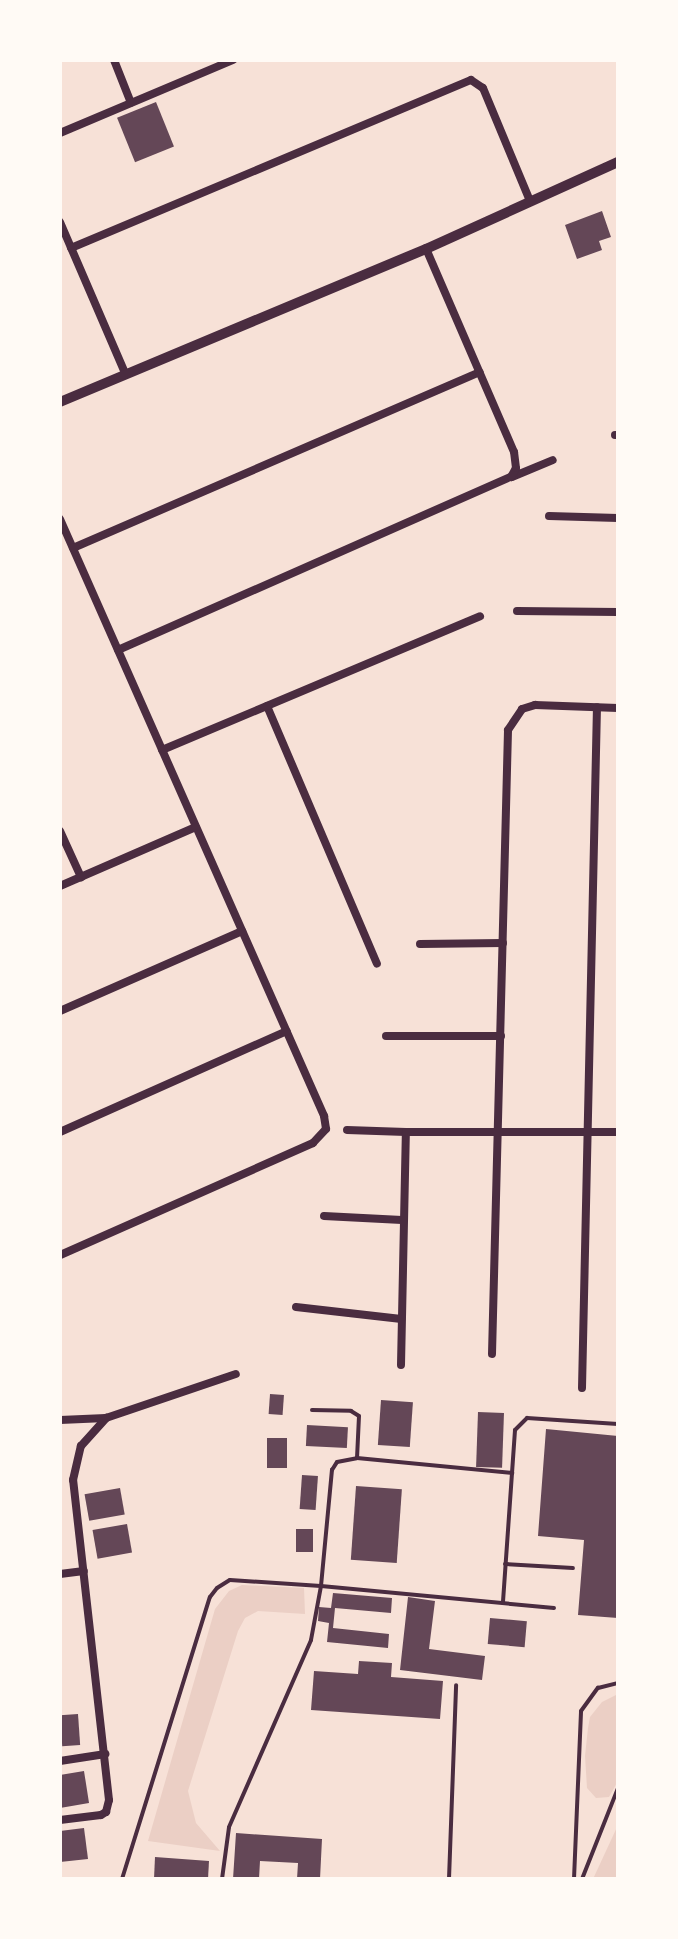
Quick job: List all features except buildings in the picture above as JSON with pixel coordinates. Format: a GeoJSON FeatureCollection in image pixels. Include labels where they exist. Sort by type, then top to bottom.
{"type":"FeatureCollection","features":[{"type":"Feature","properties":{"kind":"street"},"geometry":{"type":"LineString","coordinates":[[114,60],[131,103]]}},
{"type":"Feature","properties":{"kind":"street"},"geometry":{"type":"LineString","coordinates":[[60,133],[233,60]]}},
{"type":"Feature","properties":{"kind":"street"},"geometry":{"type":"LineString","coordinates":[[71,248],[471,80],[483,88],[530,201]]}},
{"type":"Feature","properties":{"kind":"street"},"geometry":{"type":"LineString","coordinates":[[60,402],[426,249],[618,162]]}},
{"type":"Feature","properties":{"kind":"street"},"geometry":{"type":"LineString","coordinates":[[60,222],[125,373]]}},
{"type":"Feature","properties":{"kind":"street"},"geometry":{"type":"LineString","coordinates":[[426,249],[514,452],[516,468],[511,477]]}},
{"type":"Feature","properties":{"kind":"street"},"geometry":{"type":"LineString","coordinates":[[73,548],[479,372]]}},
{"type":"Feature","properties":{"kind":"street"},"geometry":{"type":"LineString","coordinates":[[118,650],[553,460]]}},
{"type":"Feature","properties":{"kind":"street"},"geometry":{"type":"LineString","coordinates":[[549,516],[618,518]]}},
{"type":"Feature","properties":{"kind":"street"},"geometry":{"type":"LineString","coordinates":[[60,519],[287,1031],[324,1116],[326,1129],[321,1137],[60,1255]]}},
{"type":"Feature","properties":{"kind":"street"},"geometry":{"type":"LineString","coordinates":[[517,611],[618,612]]}},
{"type":"Feature","properties":{"kind":"street"},"geometry":{"type":"LineString","coordinates":[[162,750],[480,616]]}},
{"type":"Feature","properties":{"kind":"street"},"geometry":{"type":"LineString","coordinates":[[492,1354],[508,730],[512,718],[522,709],[535,705],[618,708]]}},
{"type":"Feature","properties":{"kind":"street"},"geometry":{"type":"LineString","coordinates":[[267,706],[377,964]]}},
{"type":"Feature","properties":{"kind":"street"},"geometry":{"type":"LineString","coordinates":[[582,1388],[597,707]]}},
{"type":"Feature","properties":{"kind":"street"},"geometry":{"type":"LineString","coordinates":[[60,886],[196,827]]}},
{"type":"Feature","properties":{"kind":"street"},"geometry":{"type":"LineString","coordinates":[[60,831],[81,877]]}},
{"type":"Feature","properties":{"kind":"street"},"geometry":{"type":"LineString","coordinates":[[60,1011],[242,931]]}},
{"type":"Feature","properties":{"kind":"street"},"geometry":{"type":"LineString","coordinates":[[420,944],[503,943]]}},
{"type":"Feature","properties":{"kind":"street"},"geometry":{"type":"LineString","coordinates":[[60,1132],[287,1031]]}},
{"type":"Feature","properties":{"kind":"street"},"geometry":{"type":"LineString","coordinates":[[386,1036],[501,1036]]}},
{"type":"Feature","properties":{"kind":"street"},"geometry":{"type":"LineString","coordinates":[[347,1130],[618,1132]]}},
{"type":"Feature","properties":{"kind":"street"},"geometry":{"type":"LineString","coordinates":[[401,1365],[406,1132]]}},
{"type":"Feature","properties":{"kind":"street"},"geometry":{"type":"LineString","coordinates":[[324,1216],[402,1220]]}},
{"type":"Feature","properties":{"kind":"street"},"geometry":{"type":"LineString","coordinates":[[296,1307],[401,1319]]}},
{"type":"Feature","properties":{"kind":"street"},"geometry":{"type":"LineString","coordinates":[[60,1420],[106,1418],[236,1374]]}},
{"type":"Feature","properties":{"kind":"street"},"geometry":{"type":"LineString","coordinates":[[60,1820],[106,1812],[105,1754],[73,1480],[81,1446],[106,1418]]}},
{"type":"Feature","properties":{"kind":"street"},"geometry":{"type":"LineString","coordinates":[[60,1481],[73,1480]]}},
{"type":"Feature","properties":{"kind":"street"},"geometry":{"type":"LineString","coordinates":[[60,1574],[84,1571]]}},
{"type":"Feature","properties":{"kind":"street"},"geometry":{"type":"LineString","coordinates":[[60,1761],[105,1754]]}},
{"type":"Feature","properties":{"kind":"lane"},"geometry":{"type":"LineString","coordinates":[[312,1410],[351,1411],[359,1416],[357,1458]]}},
{"type":"Feature","properties":{"kind":"lane"},"geometry":{"type":"LineString","coordinates":[[503,1603],[515,1430],[527,1418],[618,1424]]}},
{"type":"Feature","properties":{"kind":"lane"},"geometry":{"type":"LineString","coordinates":[[222,1879],[229,1827],[311,1640],[321,1586],[332,1470],[337,1462],[357,1458],[512,1473]]}},
{"type":"Feature","properties":{"kind":"lane"},"geometry":{"type":"LineString","coordinates":[[505,1564],[573,1568]]}},
{"type":"Feature","properties":{"kind":"lane"},"geometry":{"type":"LineString","coordinates":[[122,1879],[210,1597],[217,1588],[230,1580],[554,1608]]}},
{"type":"Feature","properties":{"kind":"lane"},"geometry":{"type":"LineString","coordinates":[[574,1879],[581,1711],[598,1688],[618,1683]]}},
{"type":"Feature","properties":{"kind":"lane"},"geometry":{"type":"LineString","coordinates":[[449,1879],[456,1685]]}},
{"type":"Feature","properties":{"kind":"lane"},"geometry":{"type":"LineString","coordinates":[[582,1879],[618,1788]]}},
{"type":"Feature","properties":{"kind":"shaded area"},"geometry":{"type":"Polygon","coordinates":[[[242,1585],[304,1588],[305,1614],[258,1611],[245,1618],[238,1631],[188,1791],[196,1823],[220,1851],[148,1841],[215,1609],[229,1591],[242,1585]]]}},
{"type":"Feature","properties":{"kind":"shaded area"},"geometry":{"type":"Polygon","coordinates":[[[618,1694],[618,1781],[609,1797],[596,1798],[587,1788],[585,1756],[590,1717],[602,1702],[618,1694]]]}},
{"type":"Feature","properties":{"kind":"shaded area"},"geometry":{"type":"Polygon","coordinates":[[[618,1825],[618,1879],[593,1879],[618,1825]]]}}]}
